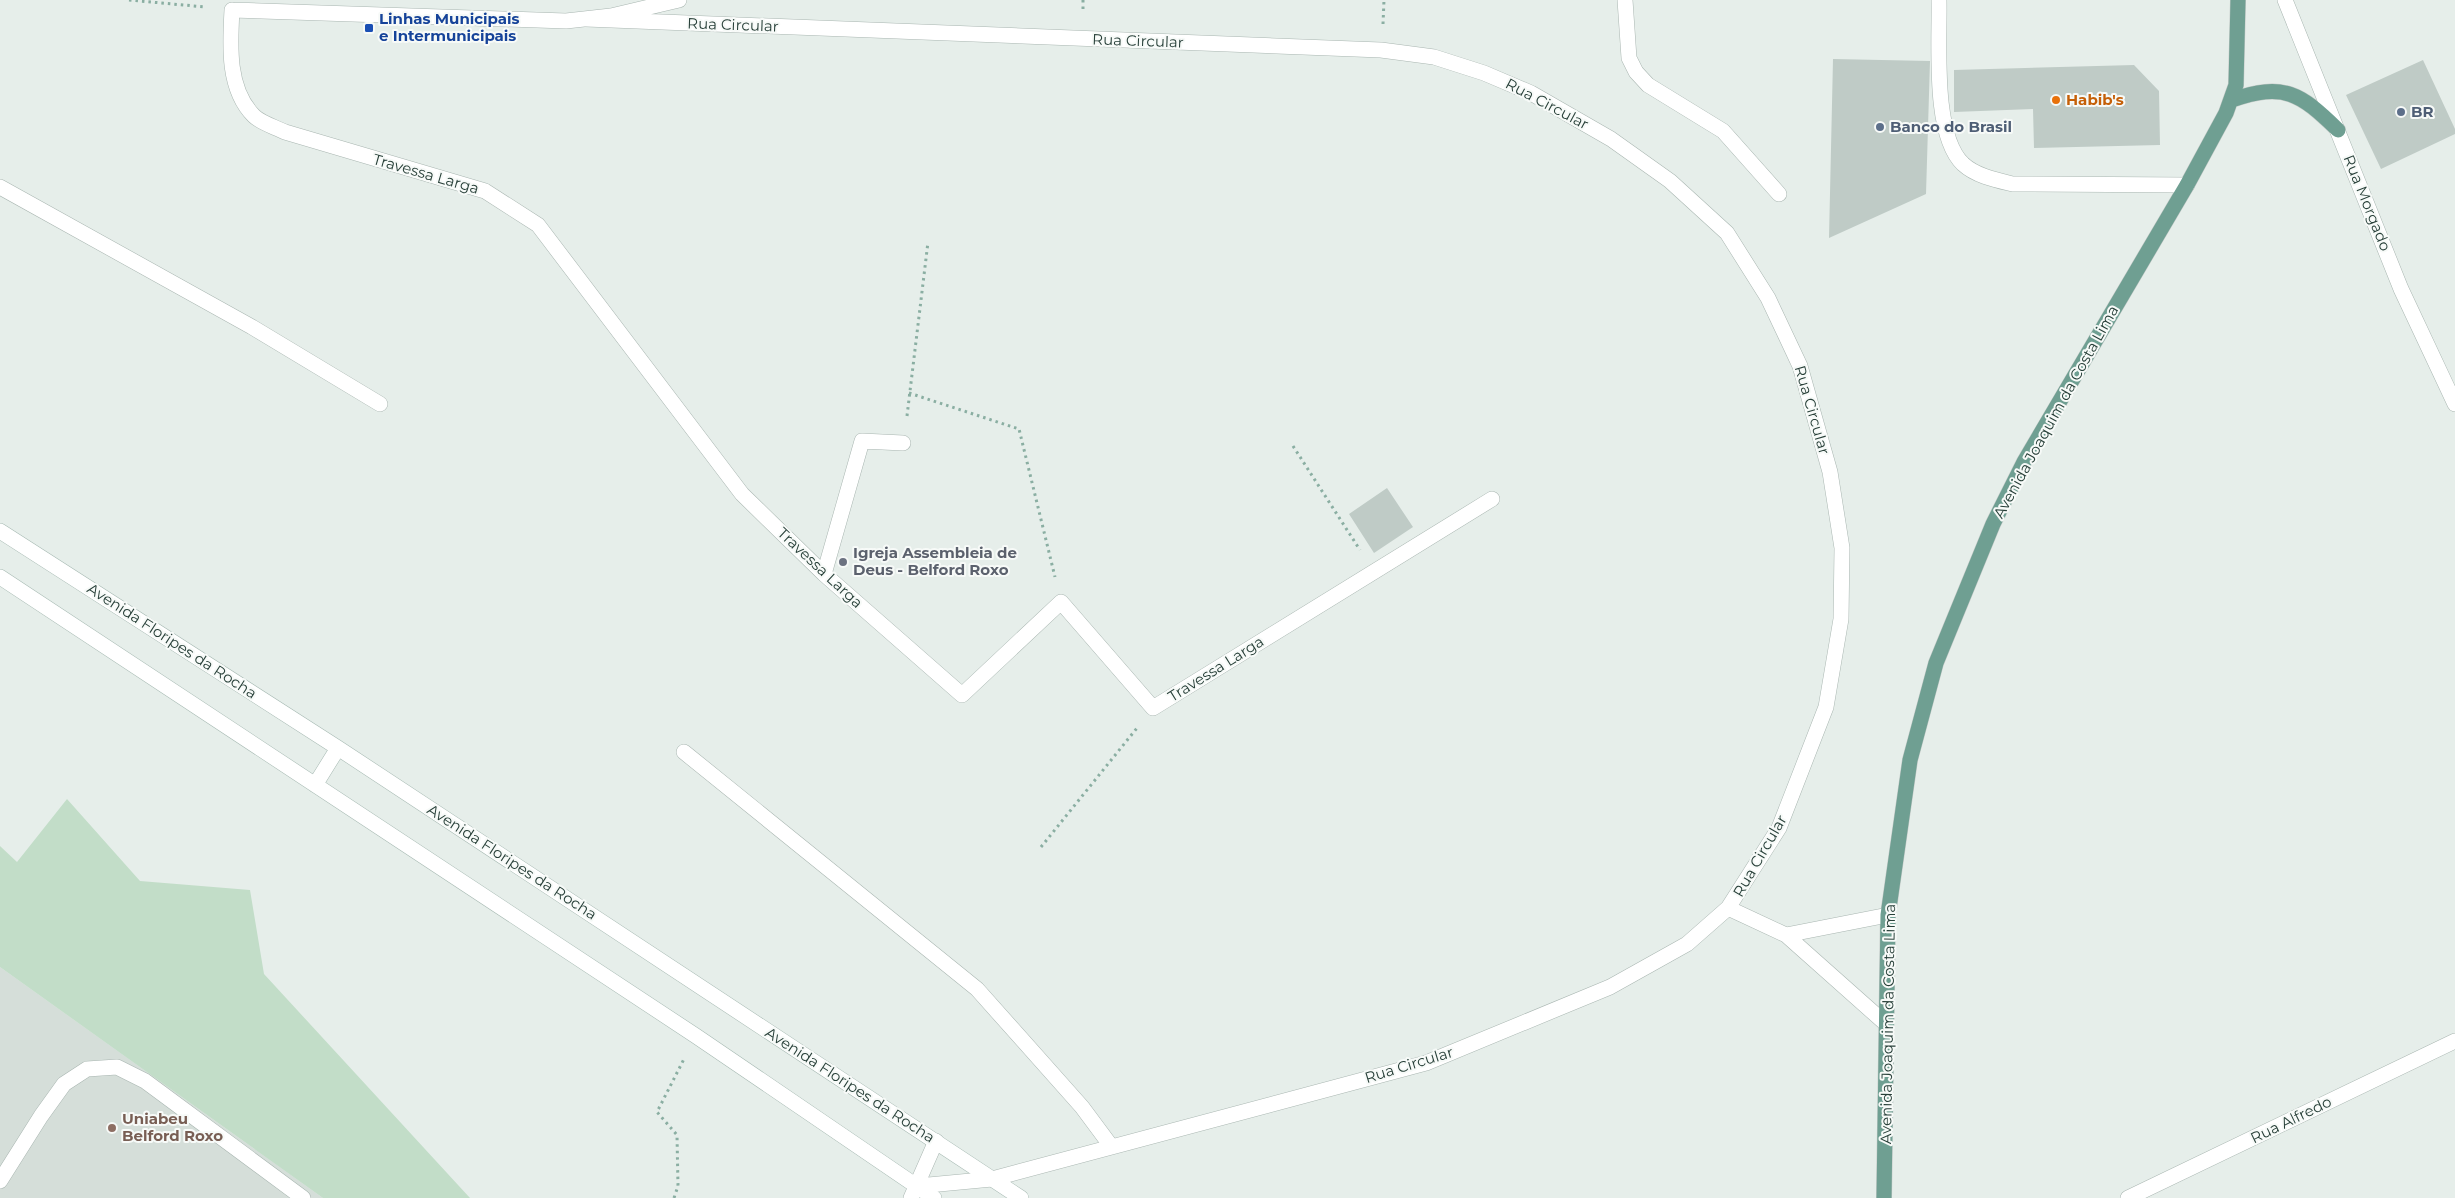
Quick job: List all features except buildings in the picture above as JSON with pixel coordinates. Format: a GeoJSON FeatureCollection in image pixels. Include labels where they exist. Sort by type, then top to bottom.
{"type":"FeatureCollection","features":[{"type":"Feature","properties":{"kind":"main road","name":"Avenida Joaquim da Costa Lima"},"geometry":{"type":"LineString","coordinates":[[1884,1198],[1888,915],[1910,760],[1920,716],[1936,663],[1961,597],[1993,524],[2024,462],[2187,185],[2232,100],[2237,72],[2238,0]]}},
{"type":"Feature","properties":{"kind":"main road"},"geometry":{"type":"LineString","coordinates":[[2232,100],[2267,90],[2283,92],[2302,99],[2314,107],[2338,130]]}},
{"type":"Feature","properties":{"kind":"street"},"geometry":{"type":"LineString","coordinates":[[229,5],[556,20],[611,16],[679,0]]}},
{"type":"Feature","properties":{"kind":"street"},"geometry":{"type":"LineString","coordinates":[[1625,0],[1629,58],[1636,72],[1648,85],[1723,131],[1779,194]]}},
{"type":"Feature","properties":{"kind":"street"},"geometry":{"type":"LineString","coordinates":[[1939,0],[1942,110],[1946,133],[1963,164],[1985,177],[2013,184],[2187,185]]}},
{"type":"Feature","properties":{"kind":"street","name":"Rua Morgado"},"geometry":{"type":"LineString","coordinates":[[2285,0],[2401,289],[2455,404]]}},
{"type":"Feature","properties":{"kind":"street","name":"Travessa Larga"},"geometry":{"type":"LineString","coordinates":[[229,5],[232,66],[243,102],[255,117],[285,132],[485,191],[538,225],[742,494],[824,574],[962,695],[1061,602],[1153,708],[1492,499]]}},
{"type":"Feature","properties":{"kind":"street","name":"Rua Circular"},"geometry":{"type":"LineString","coordinates":[[586,19],[1382,50],[1434,57],[1484,73],[1531,93],[1611,139],[1670,181],[1727,234],[1768,298],[1796,358],[1830,472],[1842,548],[1841,619],[1826,707],[1780,828],[1728,908],[1687,944],[1610,987],[1426,1063],[992,1179],[914,1192]]}},
{"type":"Feature","properties":{"kind":"street"},"geometry":{"type":"LineString","coordinates":[[0,188],[252,327],[380,404]]}},
{"type":"Feature","properties":{"kind":"street"},"geometry":{"type":"LineString","coordinates":[[824,574],[862,441],[903,444]]}},
{"type":"Feature","properties":{"kind":"street","name":"Avenida Floripes da Rocha"},"geometry":{"type":"LineString","coordinates":[[0,530],[338,748],[1020,1198]]}},
{"type":"Feature","properties":{"kind":"street"},"geometry":{"type":"LineString","coordinates":[[0,577],[696,1036],[914,1192],[934,1198]]}},
{"type":"Feature","properties":{"kind":"street"},"geometry":{"type":"LineString","coordinates":[[316,786],[338,748]]}},
{"type":"Feature","properties":{"kind":"street"},"geometry":{"type":"LineString","coordinates":[[684,752],[977,989],[1082,1107],[1111,1146]]}},
{"type":"Feature","properties":{"kind":"street"},"geometry":{"type":"LineString","coordinates":[[1728,908],[1786,935],[1885,1023]]}},
{"type":"Feature","properties":{"kind":"street"},"geometry":{"type":"LineString","coordinates":[[1786,935],[1888,915]]}},
{"type":"Feature","properties":{"kind":"street","name":"Rua Alfredo"},"geometry":{"type":"LineString","coordinates":[[2128,1198],[2455,1042]]}},
{"type":"Feature","properties":{"kind":"street"},"geometry":{"type":"LineString","coordinates":[[0,1181],[41,1116],[64,1084],[88,1069],[117,1067],[145,1081],[303,1198]]}},
{"type":"Feature","properties":{"kind":"street"},"geometry":{"type":"LineString","coordinates":[[914,1192],[936,1141]]}},
{"type":"Feature","properties":{"kind":"path"},"geometry":{"type":"LineString","coordinates":[[129,0],[229,5]]}},
{"type":"Feature","properties":{"kind":"path"},"geometry":{"type":"LineString","coordinates":[[903,444],[928,242]]}},
{"type":"Feature","properties":{"kind":"path"},"geometry":{"type":"LineString","coordinates":[[909,393],[1018,429],[1061,602]]}},
{"type":"Feature","properties":{"kind":"path"},"geometry":{"type":"LineString","coordinates":[[1293,446],[1374,571]]}},
{"type":"Feature","properties":{"kind":"path"},"geometry":{"type":"LineString","coordinates":[[1041,847],[1153,708]]}},
{"type":"Feature","properties":{"kind":"path"},"geometry":{"type":"LineString","coordinates":[[674,1198],[678,1186],[677,1135],[657,1112],[696,1036]]}},
{"type":"Feature","properties":{"kind":"shaded area","name":"Uniabeu Belford Roxo"},"geometry":{"type":"Polygon","coordinates":[[[0,967],[126,1057],[323,1198],[0,1198],[0,967]]]}},
{"type":"Feature","properties":{"kind":"green space"},"geometry":{"type":"Polygon","coordinates":[[[67,799],[140,881],[250,890],[264,974],[470,1198],[323,1198],[0,967],[0,846],[17,862],[67,799]]]}},
{"type":"Feature","properties":{"kind":"place","name":"Linhas Municipais e Intermunicipais"},"geometry":{"type":"Point","coordinates":[369,28]}},
{"type":"Feature","properties":{"kind":"place","name":"Habib's"},"geometry":{"type":"Point","coordinates":[2056,100]}},
{"type":"Feature","properties":{"kind":"place","name":"BR"},"geometry":{"type":"Point","coordinates":[2401,112]}},
{"type":"Feature","properties":{"kind":"place","name":"Banco do Brasil"},"geometry":{"type":"Point","coordinates":[1880,127]}},
{"type":"Feature","properties":{"kind":"place","name":"Igreja Assembleia de Deus - Belford Roxo"},"geometry":{"type":"Point","coordinates":[843,562]}},
{"type":"Feature","properties":{"kind":"place","name":"Uniabeu Belford Roxo"},"geometry":{"type":"Point","coordinates":[112,1128]}}]}
